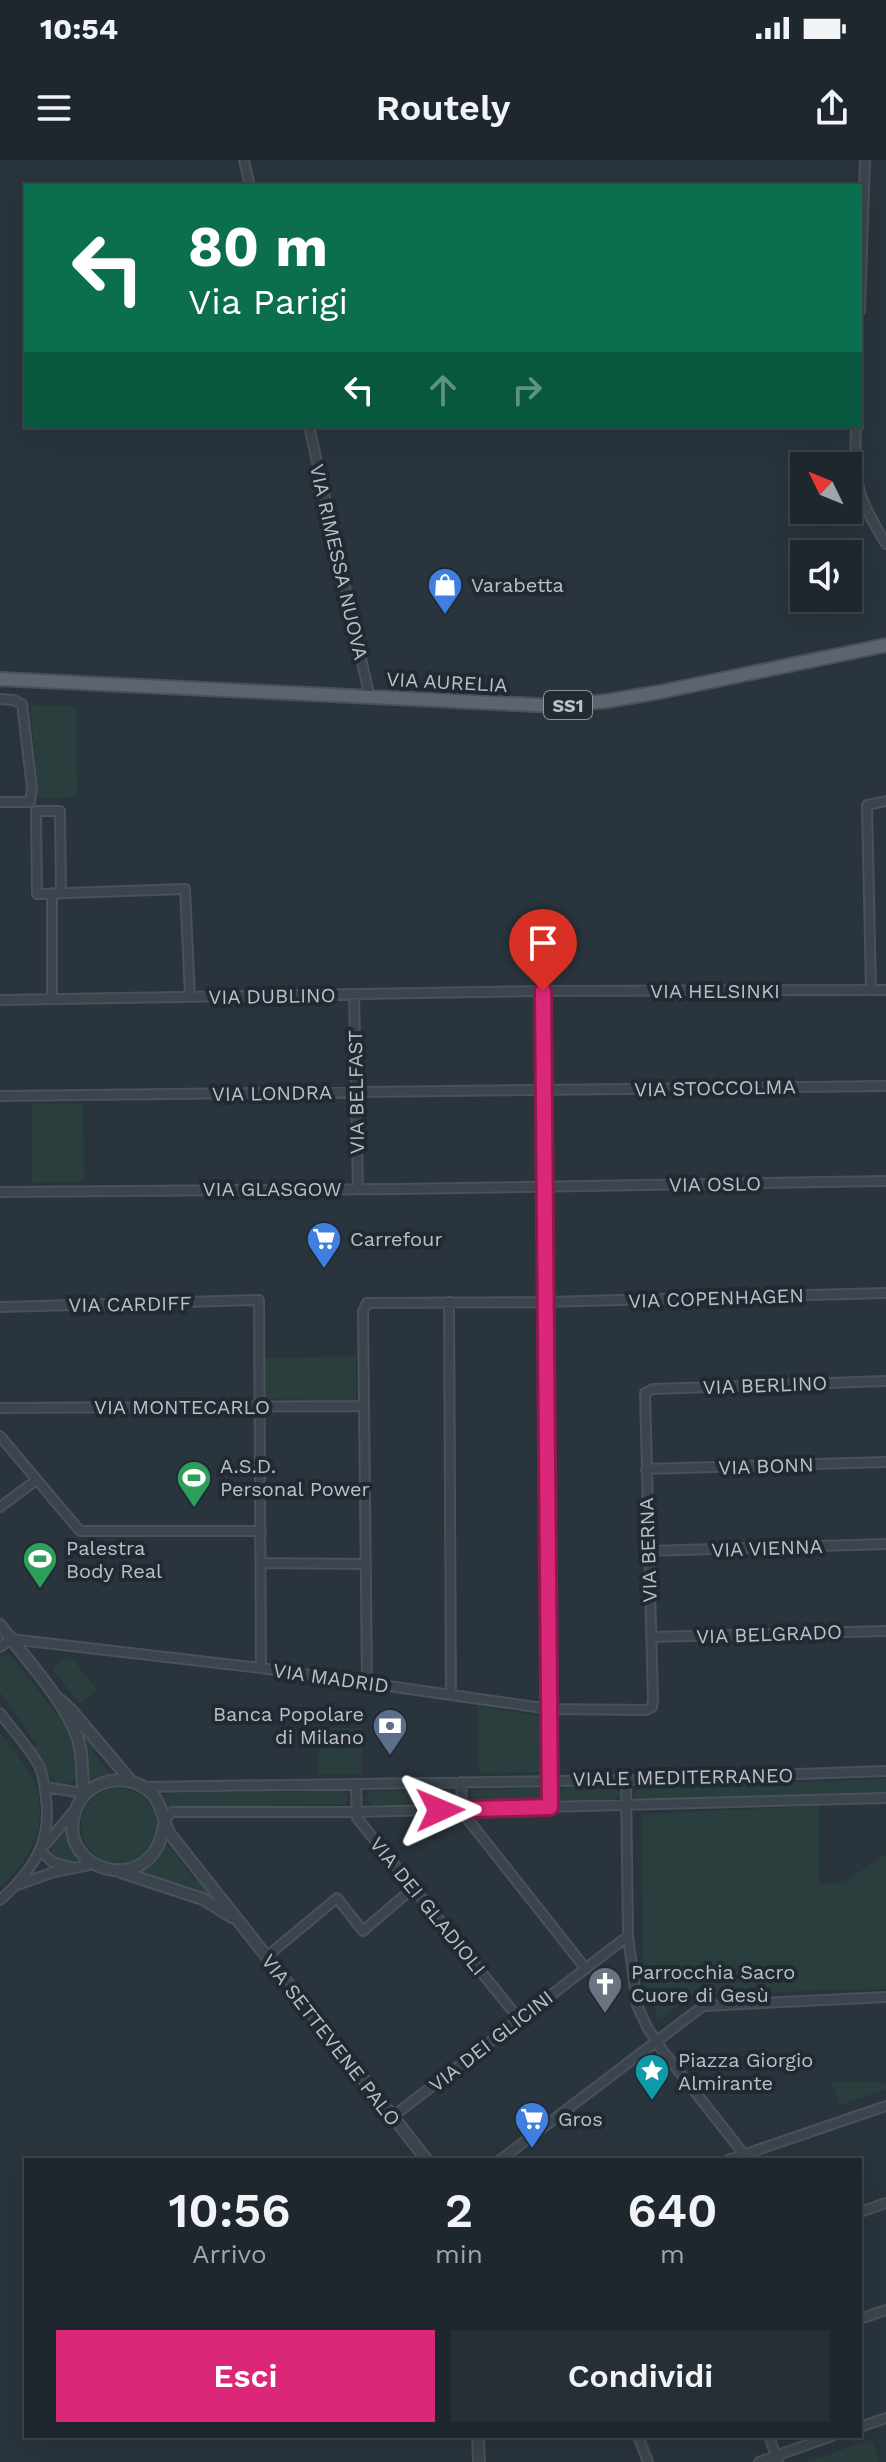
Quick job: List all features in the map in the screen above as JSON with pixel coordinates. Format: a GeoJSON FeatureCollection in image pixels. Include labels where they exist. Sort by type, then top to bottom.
{"type":"FeatureCollection","features":[{"type":"Feature","properties":{"kind":"main road","name":"VIA AURELIA"},"geometry":{"type":"LineString","coordinates":[[0,679],[514,706],[581,705],[660,692],[886,645]]}},
{"type":"Feature","properties":{"kind":"street"},"geometry":{"type":"LineString","coordinates":[[244,160],[250,184]]}},
{"type":"Feature","properties":{"kind":"street"},"geometry":{"type":"LineString","coordinates":[[862,251],[865,160]]}},
{"type":"Feature","properties":{"kind":"street","name":"VIA RIMESSA NUOVA"},"geometry":{"type":"LineString","coordinates":[[309,428],[370,698]]}},
{"type":"Feature","properties":{"kind":"street"},"geometry":{"type":"LineString","coordinates":[[856,428],[857,487],[886,544]]}},
{"type":"Feature","properties":{"kind":"street"},"geometry":{"type":"LineString","coordinates":[[0,699],[22,704],[32,788],[30,802],[36,811],[37,894],[185,889],[190,997]]}},
{"type":"Feature","properties":{"kind":"street"},"geometry":{"type":"LineString","coordinates":[[871,990],[867,805],[886,801]]}},
{"type":"Feature","properties":{"kind":"street"},"geometry":{"type":"LineString","coordinates":[[0,802],[30,802]]}},
{"type":"Feature","properties":{"kind":"street"},"geometry":{"type":"LineString","coordinates":[[36,811],[60,811],[52,999]]}},
{"type":"Feature","properties":{"kind":"street","name":"VIA HELSINKI"},"geometry":{"type":"LineString","coordinates":[[543,991],[886,990]]}},
{"type":"Feature","properties":{"kind":"street"},"geometry":{"type":"LineString","coordinates":[[543,991],[550,1807]]}},
{"type":"Feature","properties":{"kind":"street","name":"VIA DUBLINO"},"geometry":{"type":"LineString","coordinates":[[0,1000],[543,991]]}},
{"type":"Feature","properties":{"kind":"street","name":"VIA BELFAST"},"geometry":{"type":"LineString","coordinates":[[354,994],[358,1189]]}},
{"type":"Feature","properties":{"kind":"street","name":"VIA STOCCOLMA"},"geometry":{"type":"LineString","coordinates":[[544,1090],[886,1086]]}},
{"type":"Feature","properties":{"kind":"street","name":"VIA LONDRA"},"geometry":{"type":"LineString","coordinates":[[0,1096],[544,1090]]}},
{"type":"Feature","properties":{"kind":"street","name":"VIA OSLO"},"geometry":{"type":"LineString","coordinates":[[545,1186],[886,1181]]}},
{"type":"Feature","properties":{"kind":"street","name":"VIA GLASGOW"},"geometry":{"type":"LineString","coordinates":[[0,1192],[545,1186]]}},
{"type":"Feature","properties":{"kind":"street","name":"VIA COPENHAGEN"},"geometry":{"type":"LineString","coordinates":[[363,1406],[363,1311],[372,1302],[545,1302],[886,1293]]}},
{"type":"Feature","properties":{"kind":"street","name":"VIA CARDIFF"},"geometry":{"type":"LineString","coordinates":[[0,1307],[259,1300],[259,1407]]}},
{"type":"Feature","properties":{"kind":"street"},"geometry":{"type":"LineString","coordinates":[[449,1302],[451,1695]]}},
{"type":"Feature","properties":{"kind":"street","name":"VIA BERLINO"},"geometry":{"type":"LineString","coordinates":[[646,1392],[653,1389],[886,1381]]}},
{"type":"Feature","properties":{"kind":"street","name":"VIA BERNA"},"geometry":{"type":"LineString","coordinates":[[646,1392],[643,1400],[653,1701],[650,1708]]}},
{"type":"Feature","properties":{"kind":"street"},"geometry":{"type":"LineString","coordinates":[[363,1406],[367,1683]]}},
{"type":"Feature","properties":{"kind":"street","name":"VIA MONTECARLO"},"geometry":{"type":"LineString","coordinates":[[0,1408],[363,1406]]}},
{"type":"Feature","properties":{"kind":"street"},"geometry":{"type":"LineString","coordinates":[[259,1407],[261,1668]]}},
{"type":"Feature","properties":{"kind":"street"},"geometry":{"type":"LineString","coordinates":[[0,1436],[74,1527],[83,1532],[261,1531]]}},
{"type":"Feature","properties":{"kind":"street","name":"VIA BONN"},"geometry":{"type":"LineString","coordinates":[[646,1469],[886,1462]]}},
{"type":"Feature","properties":{"kind":"street"},"geometry":{"type":"LineString","coordinates":[[0,1507],[35,1481]]}},
{"type":"Feature","properties":{"kind":"street","name":"VIA VIENNA"},"geometry":{"type":"LineString","coordinates":[[648,1551],[886,1544]]}},
{"type":"Feature","properties":{"kind":"street"},"geometry":{"type":"LineString","coordinates":[[261,1563],[365,1564]]}},
{"type":"Feature","properties":{"kind":"street"},"geometry":{"type":"LineString","coordinates":[[0,1625],[55,1697],[79,1742],[84,1796]]}},
{"type":"Feature","properties":{"kind":"street","name":"VIA BELGRADO"},"geometry":{"type":"LineString","coordinates":[[651,1637],[886,1631]]}},
{"type":"Feature","properties":{"kind":"street"},"geometry":{"type":"LineString","coordinates":[[0,1647],[11,1639]]}},
{"type":"Feature","properties":{"kind":"street","name":"VIA MADRID"},"geometry":{"type":"LineString","coordinates":[[11,1639],[261,1668],[550,1709],[641,1711],[650,1708]]}},
{"type":"Feature","properties":{"kind":"street"},"geometry":{"type":"LineString","coordinates":[[55,1697],[70,1708],[131,1782]]}},
{"type":"Feature","properties":{"kind":"street"},"geometry":{"type":"LineString","coordinates":[[0,1713],[39,1766],[45,1787],[47,1830],[41,1851]]}},
{"type":"Feature","properties":{"kind":"street","name":"VIALE MEDITERRANEO"},"geometry":{"type":"LineString","coordinates":[[143,1787],[626,1780],[886,1771]]}},
{"type":"Feature","properties":{"kind":"street"},"geometry":{"type":"LineString","coordinates":[[626,1780],[628,1936],[637,2005],[655,2040],[743,2153]]}},
{"type":"Feature","properties":{"kind":"street"},"geometry":{"type":"LineString","coordinates":[[0,1900],[16,1886],[84,1796],[106,1782],[131,1782],[143,1787],[159,1804],[164,1822],[162,1839],[156,1852],[133,1869],[119,1871],[94,1864],[77,1845],[73,1819],[77,1806]]}},
{"type":"Feature","properties":{"kind":"street"},"geometry":{"type":"LineString","coordinates":[[461,1782],[462,1809],[586,1969]]}},
{"type":"Feature","properties":{"kind":"street"},"geometry":{"type":"LineString","coordinates":[[356,1785],[357,1812]]}},
{"type":"Feature","properties":{"kind":"street"},"geometry":{"type":"LineString","coordinates":[[45,1787],[84,1796]]}},
{"type":"Feature","properties":{"kind":"street","name":"VIALE MEDITERRANEO"},"geometry":{"type":"LineString","coordinates":[[164,1822],[172,1812],[627,1807],[886,1798]]}},
{"type":"Feature","properties":{"kind":"street","name":"VIA DEI GLADIOLI"},"geometry":{"type":"LineString","coordinates":[[357,1812],[357,1818],[520,2020]]}},
{"type":"Feature","properties":{"kind":"street","name":"VIA SETTEVENE PALO"},"geometry":{"type":"LineString","coordinates":[[164,1822],[237,1920],[425,2158]]}},
{"type":"Feature","properties":{"kind":"street"},"geometry":{"type":"LineString","coordinates":[[41,1851],[52,1862],[74,1868]]}},
{"type":"Feature","properties":{"kind":"street"},"geometry":{"type":"LineString","coordinates":[[16,1886],[54,1872],[94,1864]]}},
{"type":"Feature","properties":{"kind":"street","name":"VIA SETTEVENE PALO"},"geometry":{"type":"LineString","coordinates":[[119,1871],[203,1899],[237,1920]]}},
{"type":"Feature","properties":{"kind":"street"},"geometry":{"type":"LineString","coordinates":[[266,1957],[337,1898],[363,1931],[413,1888]]}},
{"type":"Feature","properties":{"kind":"street","name":"VIA DEI GLICINI"},"geometry":{"type":"LineString","coordinates":[[392,2117],[628,1936]]}},
{"type":"Feature","properties":{"kind":"street"},"geometry":{"type":"LineString","coordinates":[[503,2158],[655,2040],[710,2003],[886,1997]]}},
{"type":"Feature","properties":{"kind":"street"},"geometry":{"type":"LineString","coordinates":[[732,2158],[886,2106]]}},
{"type":"Feature","properties":{"kind":"street"},"geometry":{"type":"LineString","coordinates":[[862,2211],[886,2203]]}},
{"type":"Feature","properties":{"kind":"street"},"geometry":{"type":"LineString","coordinates":[[862,2318],[886,2310]]}},
{"type":"Feature","properties":{"kind":"street"},"geometry":{"type":"LineString","coordinates":[[862,2426],[886,2418]]}},
{"type":"Feature","properties":{"kind":"street"},"geometry":{"type":"LineString","coordinates":[[478,2438],[479,2462]]}},
{"type":"Feature","properties":{"kind":"street"},"geometry":{"type":"LineString","coordinates":[[639,2438],[648,2462]]}},
{"type":"Feature","properties":{"kind":"street"},"geometry":{"type":"LineString","coordinates":[[770,2438],[776,2459]]}},
{"type":"Feature","properties":{"kind":"street"},"geometry":{"type":"LineString","coordinates":[[759,2462],[776,2459],[827,2438]]}},
{"type":"Feature","properties":{"kind":"shaded area"},"geometry":{"type":"Polygon","coordinates":[[[30,705],[76,706],[77,797],[39,798],[30,705]]]}},
{"type":"Feature","properties":{"kind":"shaded area"},"geometry":{"type":"Polygon","coordinates":[[[32,1104],[83,1104],[84,1182],[32,1183],[32,1104]]]}},
{"type":"Feature","properties":{"kind":"shaded area"},"geometry":{"type":"Polygon","coordinates":[[[356,1356],[356,1400],[265,1399],[265,1358],[356,1356]]]}},
{"type":"Feature","properties":{"kind":"shaded area"},"geometry":{"type":"Polygon","coordinates":[[[9,1654],[70,1730],[77,1775],[73,1783],[59,1784],[49,1776],[33,1748],[36,1744],[0,1692],[0,1658],[9,1654]]]}},
{"type":"Feature","properties":{"kind":"shaded area"},"geometry":{"type":"Polygon","coordinates":[[[70,1655],[97,1690],[80,1704],[52,1669],[70,1655]]]}},
{"type":"Feature","properties":{"kind":"shaded area"},"geometry":{"type":"Polygon","coordinates":[[[478,1706],[540,1716],[541,1772],[479,1773],[478,1706]]]}},
{"type":"Feature","properties":{"kind":"shaded area"},"geometry":{"type":"Polygon","coordinates":[[[319,1728],[362,1728],[362,1774],[318,1774],[319,1728]]]}},
{"type":"Feature","properties":{"kind":"shaded area"},"geometry":{"type":"Polygon","coordinates":[[[0,1733],[30,1774],[40,1806],[36,1836],[30,1850],[0,1888],[0,1733]]]}},
{"type":"Feature","properties":{"kind":"shaded area"},"geometry":{"type":"Polygon","coordinates":[[[85,1735],[96,1748],[94,1754],[111,1774],[98,1777],[89,1784],[89,1761],[85,1735]]]}},
{"type":"Feature","properties":{"kind":"shaded area"},"geometry":{"type":"Polygon","coordinates":[[[886,1779],[886,1793],[640,1801],[634,1794],[640,1787],[886,1779]]]}},
{"type":"Feature","properties":{"kind":"shaded area"},"geometry":{"type":"Polygon","coordinates":[[[119,1788],[133,1791],[146,1799],[154,1812],[157,1826],[154,1840],[146,1853],[133,1861],[119,1864],[105,1861],[92,1853],[84,1840],[81,1826],[84,1812],[92,1799],[105,1791],[119,1788]]]}},
{"type":"Feature","properties":{"kind":"shaded area"},"geometry":{"type":"Polygon","coordinates":[[[537,1788],[544,1795],[540,1802],[475,1803],[470,1798],[474,1790],[537,1788]]]}},
{"type":"Feature","properties":{"kind":"shaded area"},"geometry":{"type":"Polygon","coordinates":[[[563,1788],[612,1788],[620,1795],[614,1802],[564,1802],[558,1796],[563,1788]]]}},
{"type":"Feature","properties":{"kind":"shaded area"},"geometry":{"type":"Polygon","coordinates":[[[450,1790],[455,1798],[450,1804],[371,1805],[365,1798],[371,1791],[450,1790]]]}},
{"type":"Feature","properties":{"kind":"shaded area"},"geometry":{"type":"Polygon","coordinates":[[[343,1791],[349,1797],[345,1805],[169,1807],[164,1800],[169,1793],[343,1791]]]}},
{"type":"Feature","properties":{"kind":"shaded area"},"geometry":{"type":"Polygon","coordinates":[[[819,1806],[819,1883],[843,1883],[886,1854],[886,1989],[693,1994],[660,2019],[643,1988],[642,1814],[819,1806]]]}},
{"type":"Feature","properties":{"kind":"shaded area"},"geometry":{"type":"Polygon","coordinates":[[[68,1824],[71,1846],[82,1862],[59,1862],[49,1854],[68,1824]]]}},
{"type":"Feature","properties":{"kind":"shaded area"},"geometry":{"type":"Polygon","coordinates":[[[167,1844],[194,1880],[202,1880],[215,1896],[140,1873],[155,1863],[167,1844]]]}},
{"type":"Feature","properties":{"kind":"shaded area"},"geometry":{"type":"Polygon","coordinates":[[[831,2081],[886,2083],[886,2089],[840,2105],[831,2081]]]}},
{"type":"Feature","properties":{"kind":"shaded area"},"geometry":{"type":"Polygon","coordinates":[[[869,2440],[873,2442],[879,2462],[807,2462],[869,2440]]]}},
{"type":"Feature","properties":{"kind":"place","name":"Varabetta"},"geometry":{"type":"Point","coordinates":[445,616]}},
{"type":"Feature","properties":{"kind":"place","name":"Carrefour"},"geometry":{"type":"Point","coordinates":[324,1270]}},
{"type":"Feature","properties":{"kind":"place","name":"A.S.D. Personal Power"},"geometry":{"type":"Point","coordinates":[194,1509]}},
{"type":"Feature","properties":{"kind":"place","name":"Palestra Body Real"},"geometry":{"type":"Point","coordinates":[40,1590]}},
{"type":"Feature","properties":{"kind":"place","name":"Banca Popolare di Milano"},"geometry":{"type":"Point","coordinates":[390,1757]}},
{"type":"Feature","properties":{"kind":"place","name":"Parrocchia Sacro Cuore di Gesù"},"geometry":{"type":"Point","coordinates":[605,2015]}},
{"type":"Feature","properties":{"kind":"place","name":"Piazza Giorgio Almirante"},"geometry":{"type":"Point","coordinates":[652,2102]}},
{"type":"Feature","properties":{"kind":"place","name":"Gros"},"geometry":{"type":"Point","coordinates":[532,2150]}},
{"type":"Feature","properties":{"kind":"route"},"geometry":{"type":"LineString","coordinates":[[440,1810],[550,1807],[543,991]]}}]}
